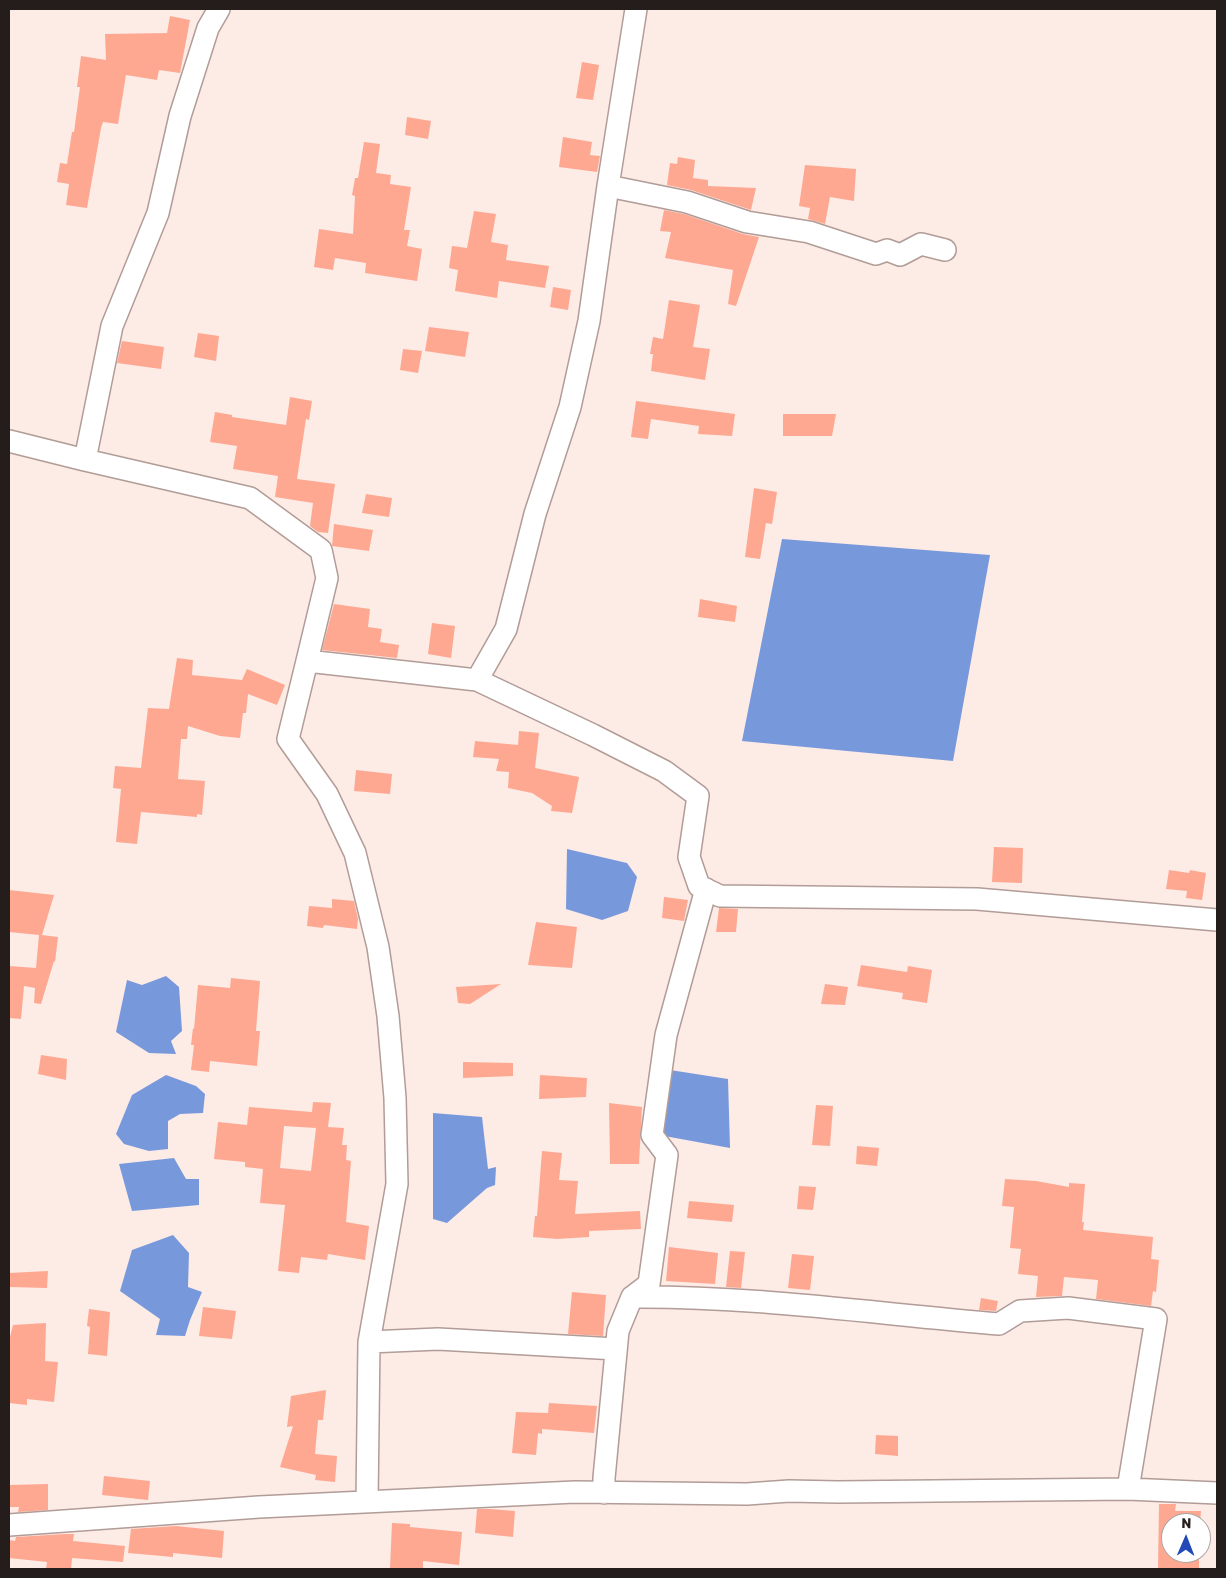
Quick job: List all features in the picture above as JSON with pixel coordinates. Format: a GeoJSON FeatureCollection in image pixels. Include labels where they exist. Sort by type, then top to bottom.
{"type":"FeatureCollection","features":[{"type":"Feature","properties":{"kind":"street"},"geometry":{"type":"LineString","coordinates":[[85,460],[112,326],[158,213],[180,116],[208,28],[219,9]]}},
{"type":"Feature","properties":{"kind":"street"},"geometry":{"type":"LineString","coordinates":[[477,680],[506,629],[535,514],[570,407],[589,322],[636,9]]}},
{"type":"Feature","properties":{"kind":"street"},"geometry":{"type":"LineString","coordinates":[[608,186],[687,202],[747,222],[809,232],[876,254],[887,250],[900,254],[921,244],[945,250]]}},
{"type":"Feature","properties":{"kind":"street"},"geometry":{"type":"LineString","coordinates":[[9,441],[250,498],[321,550],[326,578],[288,739],[327,794],[355,854],[378,947],[388,1016],[395,1098],[397,1184],[369,1342],[367,1502]]}},
{"type":"Feature","properties":{"kind":"street"},"geometry":{"type":"LineString","coordinates":[[307,661],[477,680],[664,771],[698,796],[689,857],[699,886],[720,896],[977,900],[1217,920]]}},
{"type":"Feature","properties":{"kind":"street"},"geometry":{"type":"LineString","coordinates":[[604,1493],[618,1331],[632,1297],[648,1284],[667,1155],[652,1135],[666,1035],[706,889]]}},
{"type":"Feature","properties":{"kind":"street"},"geometry":{"type":"LineString","coordinates":[[632,1297],[669,1296],[832,1307],[999,1324],[1020,1311],[1068,1308],[1156,1320],[1128,1489]]}},
{"type":"Feature","properties":{"kind":"street"},"geometry":{"type":"LineString","coordinates":[[369,1342],[438,1339],[616,1349]]}},
{"type":"Feature","properties":{"kind":"street"},"geometry":{"type":"LineString","coordinates":[[9,1524],[260,1507],[575,1492],[748,1494],[789,1491],[1128,1489],[1217,1493]]}},
{"type":"Feature","properties":{"kind":"water"},"geometry":{"type":"Polygon","coordinates":[[[782,539],[990,555],[953,761],[742,741],[782,539]]]}},
{"type":"Feature","properties":{"kind":"water"},"geometry":{"type":"Polygon","coordinates":[[[567,849],[627,863],[637,877],[628,911],[602,920],[566,909],[567,849]]]}},
{"type":"Feature","properties":{"kind":"water"},"geometry":{"type":"Polygon","coordinates":[[[166,976],[179,987],[182,1031],[171,1041],[176,1054],[149,1053],[116,1032],[127,980],[142,985],[166,976]]]}},
{"type":"Feature","properties":{"kind":"water"},"geometry":{"type":"Polygon","coordinates":[[[670,1070],[728,1079],[730,1148],[659,1135],[670,1070]]]}},
{"type":"Feature","properties":{"kind":"water"},"geometry":{"type":"Polygon","coordinates":[[[166,1075],[196,1086],[205,1094],[203,1113],[180,1114],[168,1121],[168,1149],[149,1151],[124,1144],[116,1134],[132,1095],[166,1075]]]}},
{"type":"Feature","properties":{"kind":"water"},"geometry":{"type":"Polygon","coordinates":[[[433,1113],[482,1117],[488,1169],[496,1167],[495,1185],[487,1188],[447,1223],[433,1219],[433,1113]]]}},
{"type":"Feature","properties":{"kind":"water"},"geometry":{"type":"Polygon","coordinates":[[[174,1158],[186,1179],[199,1179],[199,1205],[132,1211],[119,1164],[174,1158]]]}},
{"type":"Feature","properties":{"kind":"water"},"geometry":{"type":"Polygon","coordinates":[[[173,1235],[189,1253],[188,1287],[202,1292],[185,1336],[156,1335],[160,1319],[120,1291],[132,1250],[173,1235]]]}},
{"type":"Feature","properties":{"kind":"building"},"geometry":{"type":"Polygon","coordinates":[[[170,16],[190,20],[180,73],[159,70],[157,80],[126,75],[118,124],[103,122],[101,128],[87,208],[66,205],[69,184],[57,182],[60,163],[67,164],[72,132],[74,132],[80,87],[77,87],[81,56],[106,60],[105,34],[167,33],[170,16]]]}},
{"type":"Feature","properties":{"kind":"building"},"geometry":{"type":"Polygon","coordinates":[[[582,62],[599,65],[593,100],[576,98],[582,62]]]}},
{"type":"Feature","properties":{"kind":"building"},"geometry":{"type":"Polygon","coordinates":[[[407,117],[431,121],[428,139],[405,135],[407,117]]]}},
{"type":"Feature","properties":{"kind":"building"},"geometry":{"type":"Polygon","coordinates":[[[563,137],[592,142],[590,155],[600,156],[597,172],[559,167],[563,137]]]}},
{"type":"Feature","properties":{"kind":"building"},"geometry":{"type":"Polygon","coordinates":[[[364,142],[380,144],[376,173],[391,175],[390,184],[411,187],[404,230],[410,230],[407,246],[422,249],[417,281],[365,273],[366,263],[335,258],[333,270],[314,267],[319,229],[353,234],[355,196],[352,195],[355,178],[358,178],[364,142]]]}},
{"type":"Feature","properties":{"kind":"building"},"geometry":{"type":"Polygon","coordinates":[[[678,157],[695,160],[693,178],[708,180],[708,186],[756,188],[751,210],[691,190],[667,185],[670,163],[677,164],[678,157]]]}},
{"type":"Feature","properties":{"kind":"building"},"geometry":{"type":"Polygon","coordinates":[[[805,165],[856,169],[854,201],[830,197],[825,224],[808,219],[810,208],[799,206],[805,165]]]}},
{"type":"Feature","properties":{"kind":"building"},"geometry":{"type":"Polygon","coordinates":[[[664,210],[684,214],[743,234],[759,237],[736,306],[728,304],[733,270],[665,258],[671,232],[660,231],[664,210]]]}},
{"type":"Feature","properties":{"kind":"building"},"geometry":{"type":"Polygon","coordinates":[[[474,211],[496,214],[491,242],[508,245],[506,260],[549,266],[545,288],[499,281],[497,298],[455,291],[458,270],[449,268],[452,246],[467,248],[474,211]]]}},
{"type":"Feature","properties":{"kind":"building"},"geometry":{"type":"Polygon","coordinates":[[[553,287],[571,290],[568,310],[550,307],[553,287]]]}},
{"type":"Feature","properties":{"kind":"building"},"geometry":{"type":"Polygon","coordinates":[[[669,300],[700,305],[693,347],[710,349],[705,380],[651,371],[653,354],[650,354],[653,337],[663,339],[669,300]]]}},
{"type":"Feature","properties":{"kind":"building"},"geometry":{"type":"Polygon","coordinates":[[[429,327],[469,332],[465,357],[425,351],[429,327]]]}},
{"type":"Feature","properties":{"kind":"building"},"geometry":{"type":"Polygon","coordinates":[[[198,333],[219,336],[216,361],[194,357],[198,333]]]}},
{"type":"Feature","properties":{"kind":"building"},"geometry":{"type":"Polygon","coordinates":[[[122,341],[164,347],[161,369],[117,363],[122,341]]]}},
{"type":"Feature","properties":{"kind":"building"},"geometry":{"type":"Polygon","coordinates":[[[403,349],[422,351],[418,373],[400,370],[403,349]]]}},
{"type":"Feature","properties":{"kind":"building"},"geometry":{"type":"Polygon","coordinates":[[[290,397],[312,401],[309,420],[306,419],[297,479],[335,484],[328,533],[318,532],[310,526],[313,503],[275,497],[278,476],[233,469],[237,446],[210,442],[215,412],[232,415],[232,417],[286,425],[290,397]]]}},
{"type":"Feature","properties":{"kind":"building"},"geometry":{"type":"Polygon","coordinates":[[[636,401],[735,414],[732,436],[698,434],[699,426],[651,419],[648,439],[631,437],[636,401]]]}},
{"type":"Feature","properties":{"kind":"building"},"geometry":{"type":"Polygon","coordinates":[[[783,414],[836,414],[832,436],[783,436],[783,414]]]}},
{"type":"Feature","properties":{"kind":"building"},"geometry":{"type":"Polygon","coordinates":[[[754,488],[777,492],[772,524],[766,523],[760,559],[745,557],[754,488]]]}},
{"type":"Feature","properties":{"kind":"building"},"geometry":{"type":"Polygon","coordinates":[[[366,494],[392,498],[389,517],[362,513],[366,494]]]}},
{"type":"Feature","properties":{"kind":"building"},"geometry":{"type":"Polygon","coordinates":[[[334,524],[373,530],[369,551],[332,546],[334,524]]]}},
{"type":"Feature","properties":{"kind":"building"},"geometry":{"type":"Polygon","coordinates":[[[700,599],[737,606],[735,622],[698,617],[700,599]]]}},
{"type":"Feature","properties":{"kind":"building"},"geometry":{"type":"Polygon","coordinates":[[[334,604],[370,609],[368,627],[382,629],[380,642],[399,645],[397,658],[322,650],[334,604]]]}},
{"type":"Feature","properties":{"kind":"building"},"geometry":{"type":"Polygon","coordinates":[[[432,623],[455,626],[451,658],[428,654],[432,623]]]}},
{"type":"Feature","properties":{"kind":"building"},"geometry":{"type":"Polygon","coordinates":[[[177,658],[193,660],[192,675],[242,680],[247,669],[285,685],[277,705],[248,694],[246,713],[243,713],[240,738],[220,736],[188,726],[187,739],[181,739],[178,779],[205,781],[202,815],[197,814],[197,817],[141,812],[137,844],[116,842],[121,789],[113,788],[115,766],[141,768],[148,708],[169,709],[177,658]]]}},
{"type":"Feature","properties":{"kind":"building"},"geometry":{"type":"Polygon","coordinates":[[[519,731],[539,733],[535,768],[579,777],[572,813],[551,811],[552,806],[532,793],[508,788],[509,772],[496,771],[499,759],[473,757],[475,741],[518,745],[519,731]]]}},
{"type":"Feature","properties":{"kind":"building"},"geometry":{"type":"Polygon","coordinates":[[[356,770],[392,774],[390,794],[354,791],[356,770]]]}},
{"type":"Feature","properties":{"kind":"building"},"geometry":{"type":"Polygon","coordinates":[[[994,847],[1023,848],[1022,883],[992,882],[994,847]]]}},
{"type":"Feature","properties":{"kind":"building"},"geometry":{"type":"Polygon","coordinates":[[[1169,870],[1189,873],[1190,870],[1206,873],[1202,900],[1186,898],[1187,891],[1166,889],[1169,870]]]}},
{"type":"Feature","properties":{"kind":"building"},"geometry":{"type":"Polygon","coordinates":[[[9,890],[54,895],[42,935],[58,937],[55,962],[41,1004],[34,1003],[35,988],[24,986],[21,1019],[9,1018],[9,966],[36,968],[39,935],[9,932],[9,890]]]}},
{"type":"Feature","properties":{"kind":"building"},"geometry":{"type":"Polygon","coordinates":[[[664,897],[688,900],[684,921],[662,918],[664,897]]]}},
{"type":"Feature","properties":{"kind":"building"},"geometry":{"type":"Polygon","coordinates":[[[332,899],[354,901],[358,919],[357,929],[324,925],[323,928],[307,926],[309,906],[332,908],[332,899]]]}},
{"type":"Feature","properties":{"kind":"building"},"geometry":{"type":"Polygon","coordinates":[[[719,908],[738,909],[736,932],[716,932],[719,908]]]}},
{"type":"Feature","properties":{"kind":"building"},"geometry":{"type":"Polygon","coordinates":[[[536,922],[577,927],[572,968],[528,965],[536,922]]]}},
{"type":"Feature","properties":{"kind":"building"},"geometry":{"type":"Polygon","coordinates":[[[861,965],[907,972],[908,966],[932,970],[927,1003],[902,999],[903,993],[857,986],[861,965]]]}},
{"type":"Feature","properties":{"kind":"building"},"geometry":{"type":"Polygon","coordinates":[[[231,978],[260,981],[256,1031],[260,1031],[257,1066],[210,1061],[209,1072],[191,1070],[194,1045],[191,1045],[198,985],[230,988],[231,978]]]}},
{"type":"Feature","properties":{"kind":"building"},"geometry":{"type":"Polygon","coordinates":[[[501,984],[470,1004],[458,1003],[456,987],[501,984]]]}},
{"type":"Feature","properties":{"kind":"building"},"geometry":{"type":"Polygon","coordinates":[[[825,984],[848,987],[845,1005],[821,1004],[825,984]]]}},
{"type":"Feature","properties":{"kind":"building"},"geometry":{"type":"Polygon","coordinates":[[[41,1055],[67,1059],[66,1080],[38,1074],[41,1055]]]}},
{"type":"Feature","properties":{"kind":"building"},"geometry":{"type":"Polygon","coordinates":[[[463,1062],[513,1063],[513,1076],[463,1078],[463,1062]]]}},
{"type":"Feature","properties":{"kind":"building"},"geometry":{"type":"Polygon","coordinates":[[[540,1075],[587,1078],[586,1097],[539,1099],[540,1075]]]}},
{"type":"Feature","properties":{"kind":"building"},"geometry":{"type":"Polygon","coordinates":[[[313,1102],[331,1103],[328,1127],[344,1128],[342,1145],[347,1145],[346,1160],[351,1161],[346,1222],[369,1226],[365,1260],[328,1254],[327,1260],[301,1257],[299,1273],[278,1271],[285,1205],[260,1203],[263,1169],[245,1167],[245,1162],[214,1159],[218,1122],[247,1125],[249,1107],[312,1112],[313,1102]],[[284,1126],[280,1168],[311,1171],[316,1128],[284,1126]]]}},
{"type":"Feature","properties":{"kind":"building"},"geometry":{"type":"Polygon","coordinates":[[[609,1103],[642,1107],[639,1164],[610,1164],[609,1103]]]}},
{"type":"Feature","properties":{"kind":"building"},"geometry":{"type":"Polygon","coordinates":[[[816,1105],[833,1106],[830,1146],[812,1145],[816,1105]]]}},
{"type":"Feature","properties":{"kind":"building"},"geometry":{"type":"Polygon","coordinates":[[[857,1146],[879,1148],[877,1166],[856,1164],[857,1146]]]}},
{"type":"Feature","properties":{"kind":"building"},"geometry":{"type":"Polygon","coordinates":[[[542,1151],[562,1153],[559,1180],[578,1181],[575,1214],[640,1211],[641,1229],[589,1231],[589,1237],[557,1239],[533,1237],[535,1216],[537,1216],[542,1151]]]}},
{"type":"Feature","properties":{"kind":"building"},"geometry":{"type":"Polygon","coordinates":[[[1005,1179],[1036,1181],[1069,1187],[1069,1183],[1085,1184],[1083,1230],[1153,1237],[1151,1259],[1159,1260],[1156,1292],[1153,1291],[1151,1306],[1096,1299],[1098,1280],[1064,1277],[1062,1296],[1036,1297],[1038,1276],[1018,1274],[1021,1249],[1010,1248],[1014,1207],[1002,1206],[1005,1179]]]}},
{"type":"Feature","properties":{"kind":"building"},"geometry":{"type":"Polygon","coordinates":[[[799,1186],[816,1187],[813,1210],[797,1209],[799,1186]]]}},
{"type":"Feature","properties":{"kind":"building"},"geometry":{"type":"Polygon","coordinates":[[[689,1201],[734,1205],[732,1222],[687,1218],[689,1201]]]}},
{"type":"Feature","properties":{"kind":"building"},"geometry":{"type":"Polygon","coordinates":[[[669,1247],[718,1253],[715,1284],[666,1281],[669,1247]]]}},
{"type":"Feature","properties":{"kind":"building"},"geometry":{"type":"Polygon","coordinates":[[[730,1251],[745,1252],[741,1288],[726,1287],[730,1251]]]}},
{"type":"Feature","properties":{"kind":"building"},"geometry":{"type":"Polygon","coordinates":[[[792,1254],[814,1256],[810,1290],[788,1288],[792,1254]]]}},
{"type":"Feature","properties":{"kind":"building"},"geometry":{"type":"Polygon","coordinates":[[[48,1271],[47,1288],[9,1287],[9,1273],[48,1271]]]}},
{"type":"Feature","properties":{"kind":"building"},"geometry":{"type":"Polygon","coordinates":[[[572,1292],[606,1295],[603,1336],[568,1334],[572,1292]]]}},
{"type":"Feature","properties":{"kind":"building"},"geometry":{"type":"Polygon","coordinates":[[[981,1298],[998,1301],[996,1311],[979,1310],[981,1298]]]}},
{"type":"Feature","properties":{"kind":"building"},"geometry":{"type":"Polygon","coordinates":[[[203,1307],[236,1311],[232,1339],[199,1336],[203,1307]]]}},
{"type":"Feature","properties":{"kind":"building"},"geometry":{"type":"Polygon","coordinates":[[[89,1309],[110,1312],[107,1356],[88,1354],[90,1327],[87,1326],[89,1309]]]}},
{"type":"Feature","properties":{"kind":"building"},"geometry":{"type":"Polygon","coordinates":[[[46,1323],[45,1361],[58,1362],[54,1402],[27,1399],[27,1405],[9,1403],[9,1341],[13,1325],[46,1323]]]}},
{"type":"Feature","properties":{"kind":"building"},"geometry":{"type":"Polygon","coordinates":[[[326,1390],[323,1420],[318,1420],[315,1454],[337,1456],[335,1482],[315,1480],[316,1475],[280,1467],[293,1426],[287,1427],[291,1396],[326,1390]]]}},
{"type":"Feature","properties":{"kind":"building"},"geometry":{"type":"Polygon","coordinates":[[[549,1403],[597,1406],[594,1433],[542,1429],[542,1434],[538,1433],[536,1455],[512,1453],[516,1412],[548,1413],[549,1403]]]}},
{"type":"Feature","properties":{"kind":"building"},"geometry":{"type":"Polygon","coordinates":[[[876,1435],[898,1436],[898,1456],[875,1454],[876,1435]]]}},
{"type":"Feature","properties":{"kind":"building"},"geometry":{"type":"Polygon","coordinates":[[[104,1476],[150,1481],[148,1500],[102,1495],[104,1476]]]}},
{"type":"Feature","properties":{"kind":"building"},"geometry":{"type":"Polygon","coordinates":[[[48,1484],[48,1510],[18,1512],[19,1507],[9,1507],[9,1485],[48,1484]]]}},
{"type":"Feature","properties":{"kind":"building"},"geometry":{"type":"Polygon","coordinates":[[[1159,1504],[1176,1504],[1175,1511],[1201,1511],[1201,1513],[1161,1513],[1161,1563],[1199,1563],[1199,1569],[1158,1569],[1159,1504]]]}},
{"type":"Feature","properties":{"kind":"building"},"geometry":{"type":"Polygon","coordinates":[[[477,1509],[515,1511],[513,1537],[475,1533],[477,1509]]]}},
{"type":"Feature","properties":{"kind":"building"},"geometry":{"type":"Polygon","coordinates":[[[392,1523],[410,1524],[410,1527],[462,1532],[459,1565],[423,1561],[423,1569],[390,1568],[392,1523]]]}},
{"type":"Feature","properties":{"kind":"building"},"geometry":{"type":"Polygon","coordinates":[[[176,1526],[224,1531],[222,1558],[173,1553],[173,1557],[128,1553],[131,1529],[176,1526]]]}},
{"type":"Feature","properties":{"kind":"building"},"geometry":{"type":"Polygon","coordinates":[[[74,1534],[73,1541],[125,1546],[123,1562],[72,1558],[71,1569],[46,1569],[47,1562],[9,1558],[9,1540],[15,1541],[16,1537],[74,1534]]]}}]}
